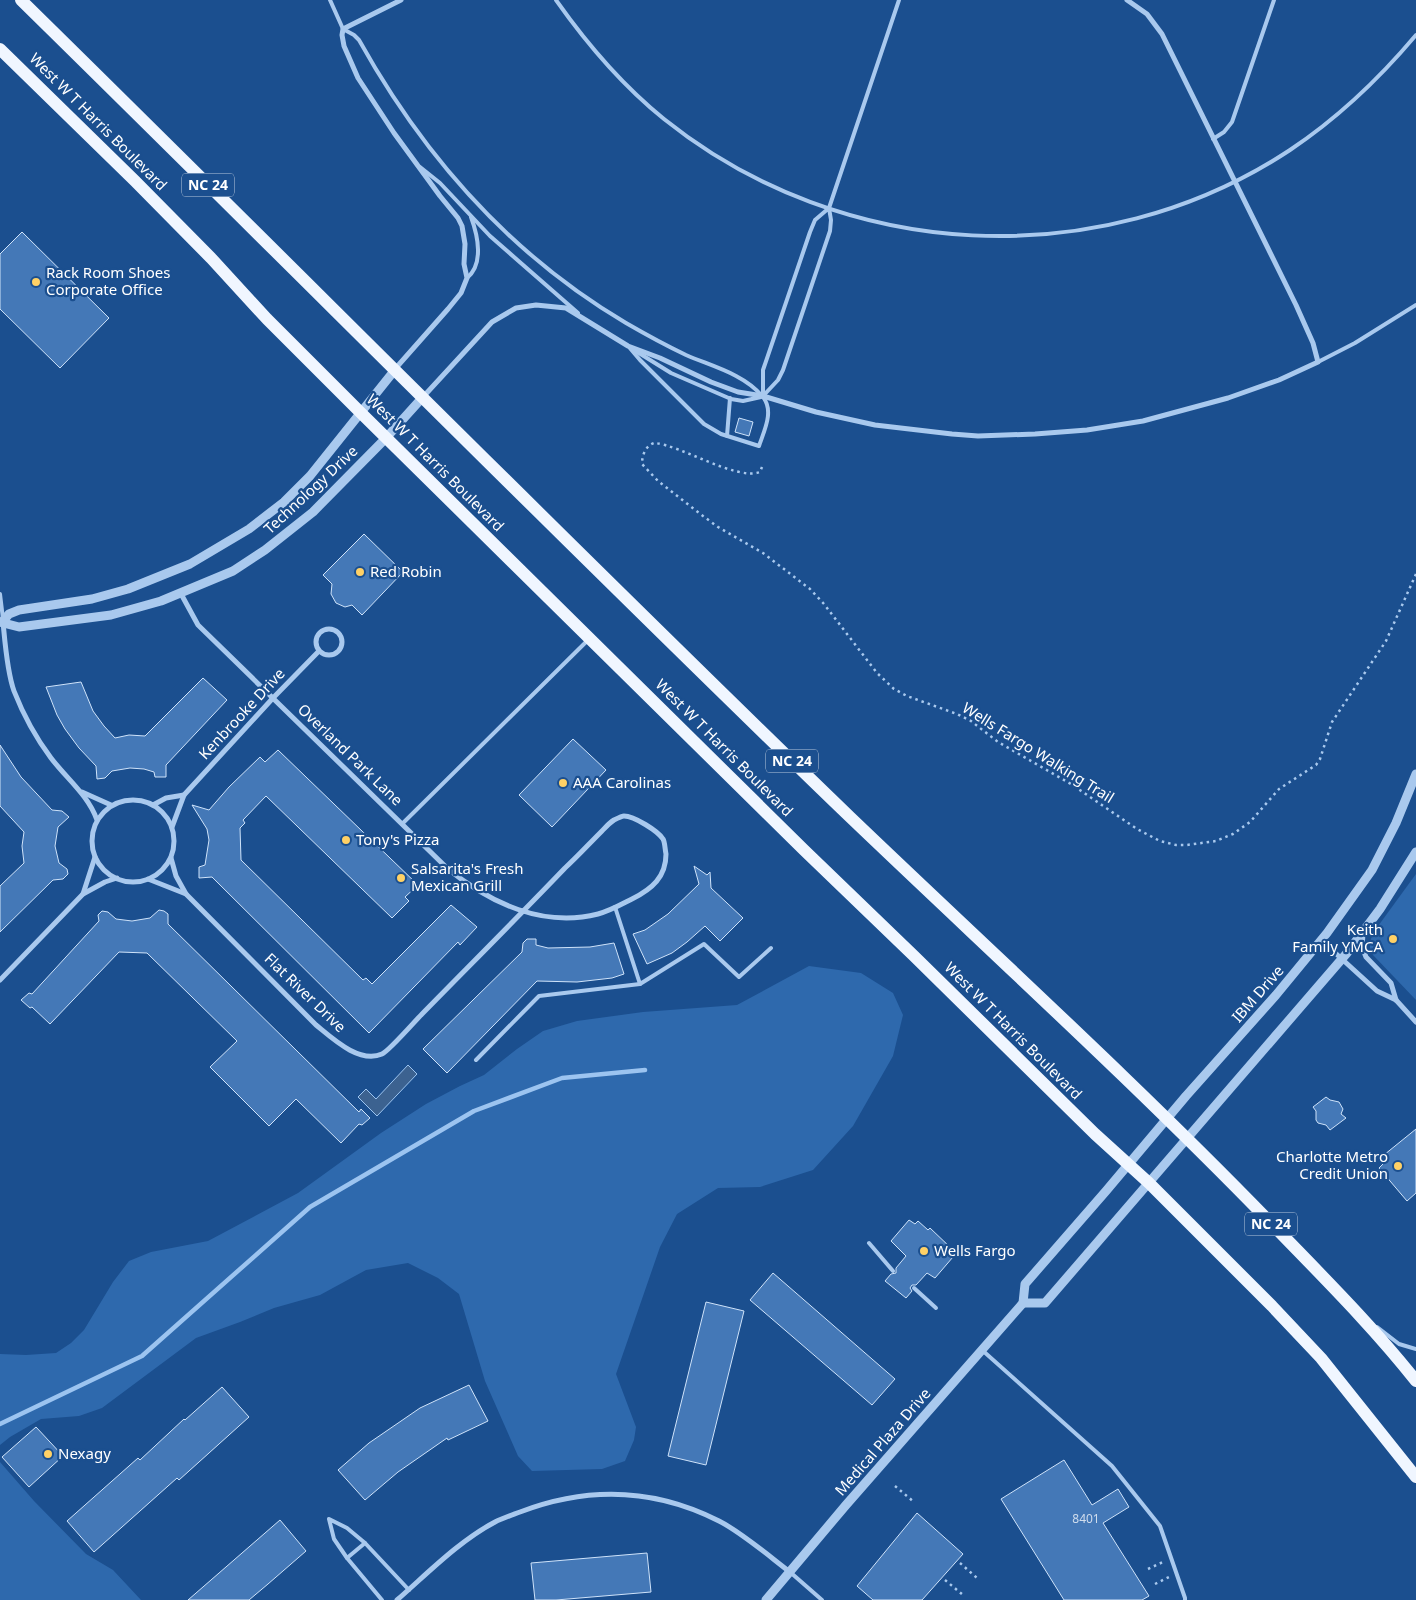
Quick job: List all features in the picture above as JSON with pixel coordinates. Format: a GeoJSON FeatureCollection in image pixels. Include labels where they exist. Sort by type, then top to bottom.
{"type":"FeatureCollection","features":[{"type":"Feature","properties":{"kind":"main road","name":"NC 24"},"geometry":{"type":"LineString","coordinates":[[21,0],[394,371],[809,777],[1167,1118],[1354,1310],[1416,1380]]}},
{"type":"Feature","properties":{"kind":"main road","name":"West W T Harris Boulevard"},"geometry":{"type":"LineString","coordinates":[[0,49],[160,206],[267,318],[386,438],[804,850],[1127,1164],[1149,1183],[1272,1306],[1321,1358],[1416,1477]]}},
{"type":"Feature","properties":{"kind":"street"},"geometry":{"type":"LineString","coordinates":[[394,371],[461,293],[467,278],[464,264],[465,244],[462,226],[420,166],[394,133],[358,78],[344,46],[342,35],[344,29],[401,0]]}},
{"type":"Feature","properties":{"kind":"street"},"geometry":{"type":"LineString","coordinates":[[422,398],[487,327],[508,312],[525,306],[547,305],[566,308],[628,346],[738,392],[763,396],[833,416],[899,428],[978,436],[1035,434],[1116,426],[1173,414],[1254,390],[1318,362],[1313,343],[1302,317],[1162,34],[1147,14],[1127,0]]}},
{"type":"Feature","properties":{"kind":"street","name":"Technology Drive"},"geometry":{"type":"LineString","coordinates":[[394,371],[296,490],[250,529],[210,554],[128,589],[92,599],[19,610],[9,614],[2,622],[20,627],[111,615],[144,606],[233,571],[270,547],[313,512],[386,438],[422,398]]}},
{"type":"Feature","properties":{"kind":"street","name":"Overland Park Lane"},"geometry":{"type":"LineString","coordinates":[[180,592],[198,625],[448,869],[464,883],[494,900],[522,912]]}},
{"type":"Feature","properties":{"kind":"street"},"geometry":{"type":"LineString","coordinates":[[2,622],[13,689],[33,731],[52,759],[81,792],[97,820]]}},
{"type":"Feature","properties":{"kind":"street"},"geometry":{"type":"LineString","coordinates":[[329,630],[339,635],[342,642],[341,647],[336,653],[328,655],[320,651],[316,643],[322,632],[329,630]]}},
{"type":"Feature","properties":{"kind":"street","name":"Kenbrooke Drive"},"geometry":{"type":"LineString","coordinates":[[172,827],[184,794],[273,698],[320,651]]}},
{"type":"Feature","properties":{"kind":"street","name":"IBM Drive"},"geometry":{"type":"LineString","coordinates":[[1127,1164],[1276,996],[1321,940],[1372,870],[1396,822],[1416,774]]}},
{"type":"Feature","properties":{"kind":"street"},"geometry":{"type":"LineString","coordinates":[[81,792],[111,805]]}},
{"type":"Feature","properties":{"kind":"street"},"geometry":{"type":"LineString","coordinates":[[154,805],[166,798],[184,794]]}},
{"type":"Feature","properties":{"kind":"street"},"geometry":{"type":"LineString","coordinates":[[118,878],[105,871],[93,853],[91,836],[97,820],[104,810],[111,805],[130,799],[144,801],[154,805],[162,812],[172,827]]}},
{"type":"Feature","properties":{"kind":"street","name":"Flat River Drive"},"geometry":{"type":"LineString","coordinates":[[172,827],[174,841],[171,858],[176,876],[186,894],[316,1025],[338,1043],[356,1053],[372,1056],[383,1054],[522,912],[612,821],[625,816],[652,828],[663,839],[666,852],[665,866],[659,880],[646,892],[600,914],[582,917],[564,918],[522,912]]}},
{"type":"Feature","properties":{"kind":"street"},"geometry":{"type":"LineString","coordinates":[[1023,1303],[1045,1303],[1342,959],[1400,880],[1416,852]]}},
{"type":"Feature","properties":{"kind":"street"},"geometry":{"type":"LineString","coordinates":[[83,894],[95,857]]}},
{"type":"Feature","properties":{"kind":"street"},"geometry":{"type":"LineString","coordinates":[[148,879],[162,870],[171,858]]}},
{"type":"Feature","properties":{"kind":"street"},"geometry":{"type":"LineString","coordinates":[[0,980],[83,894],[105,882],[118,878]]}},
{"type":"Feature","properties":{"kind":"street","name":"Flat River Drive"},"geometry":{"type":"LineString","coordinates":[[118,878],[126,882],[148,879],[186,894]]}},
{"type":"Feature","properties":{"kind":"street"},"geometry":{"type":"LineString","coordinates":[[1364,931],[1362,947],[1366,957],[1391,983],[1396,1000]]}},
{"type":"Feature","properties":{"kind":"street"},"geometry":{"type":"LineString","coordinates":[[1321,940],[1378,991],[1396,1000],[1416,1022]]}},
{"type":"Feature","properties":{"kind":"street","name":"Medical Plaza Drive"},"geometry":{"type":"LineString","coordinates":[[766,1600],[846,1504],[1023,1303],[1025,1284],[1127,1164]]}},
{"type":"Feature","properties":{"kind":"street"},"geometry":{"type":"LineString","coordinates":[[397,1600],[463,1543],[496,1522],[537,1506],[580,1495],[620,1493],[656,1497],[687,1507],[720,1521],[790,1572]]}},
{"type":"Feature","properties":{"kind":"lane"},"geometry":{"type":"LineString","coordinates":[[330,0],[344,29],[358,40],[401,110],[450,174],[496,223],[554,274],[611,314],[683,354],[742,380],[763,396],[767,403],[768,414],[759,446],[727,436],[704,424],[628,346]]}},
{"type":"Feature","properties":{"kind":"lane"},"geometry":{"type":"LineString","coordinates":[[556,0],[585,39],[619,78],[676,128],[740,170],[785,192],[829,208],[889,225],[946,234],[991,236],[1042,235],[1101,227],[1149,215],[1193,200],[1234,181],[1281,156],[1328,122],[1366,89],[1416,35]]}},
{"type":"Feature","properties":{"kind":"lane"},"geometry":{"type":"LineString","coordinates":[[628,346],[671,373],[730,398],[743,401],[763,396],[778,380],[830,231],[829,208],[899,0]]}},
{"type":"Feature","properties":{"kind":"lane"},"geometry":{"type":"LineString","coordinates":[[1213,139],[1224,132],[1232,122],[1274,0]]}},
{"type":"Feature","properties":{"kind":"lane"},"geometry":{"type":"LineString","coordinates":[[420,166],[440,183],[509,254],[583,318]]}},
{"type":"Feature","properties":{"kind":"lane"},"geometry":{"type":"LineString","coordinates":[[763,396],[763,370],[805,247],[815,220],[829,208]]}},
{"type":"Feature","properties":{"kind":"lane"},"geometry":{"type":"LineString","coordinates":[[467,278],[475,270],[478,262],[476,230],[470,215]]}},
{"type":"Feature","properties":{"kind":"lane"},"geometry":{"type":"LineString","coordinates":[[1318,362],[1355,343],[1416,305]]}},
{"type":"Feature","properties":{"kind":"lane"},"geometry":{"type":"LineString","coordinates":[[727,436],[730,398]]}},
{"type":"Feature","properties":{"kind":"lane"},"geometry":{"type":"LineString","coordinates":[[0,594],[2,622]]}},
{"type":"Feature","properties":{"kind":"lane"},"geometry":{"type":"LineString","coordinates":[[402,824],[590,638]]}},
{"type":"Feature","properties":{"kind":"lane"},"geometry":{"type":"LineString","coordinates":[[614,907],[640,984]]}},
{"type":"Feature","properties":{"kind":"lane"},"geometry":{"type":"LineString","coordinates":[[476,1060],[538,996],[640,984],[704,944],[739,977],[770,948]]}},
{"type":"Feature","properties":{"kind":"lane"},"geometry":{"type":"LineString","coordinates":[[869,1243],[893,1271]]}},
{"type":"Feature","properties":{"kind":"lane"},"geometry":{"type":"LineString","coordinates":[[914,1288],[936,1308]]}},
{"type":"Feature","properties":{"kind":"lane"},"geometry":{"type":"LineString","coordinates":[[1354,1310],[1399,1344],[1416,1349]]}},
{"type":"Feature","properties":{"kind":"lane"},"geometry":{"type":"LineString","coordinates":[[982,1350],[1112,1466],[1160,1526],[1185,1600]]}},
{"type":"Feature","properties":{"kind":"lane"},"geometry":{"type":"LineString","coordinates":[[382,1600],[347,1558],[334,1539],[330,1520],[348,1528],[365,1542],[409,1590]]}},
{"type":"Feature","properties":{"kind":"lane"},"geometry":{"type":"LineString","coordinates":[[347,1558],[365,1542]]}},
{"type":"Feature","properties":{"kind":"lane"},"geometry":{"type":"LineString","coordinates":[[790,1572],[822,1600]]}},
{"type":"Feature","properties":{"kind":"path","name":"Wells Fargo Walking Trail"},"geometry":{"type":"LineString","coordinates":[[762,467],[760,472],[754,474],[732,470],[671,446],[654,443],[648,446],[642,464],[654,477],[702,516],[763,553],[810,589],[878,673],[894,689],[907,696],[972,721],[998,742],[1071,784],[1137,829],[1160,841],[1176,845],[1216,841],[1237,832],[1250,822],[1279,789],[1316,765],[1320,759],[1332,722],[1386,641],[1416,574]]}},
{"type":"Feature","properties":{"kind":"path"},"geometry":{"type":"LineString","coordinates":[[895,1486],[914,1502]]}},
{"type":"Feature","properties":{"kind":"path"},"geometry":{"type":"LineString","coordinates":[[1148,1569],[1172,1558]]}},
{"type":"Feature","properties":{"kind":"path"},"geometry":{"type":"LineString","coordinates":[[960,1563],[977,1578]]}},
{"type":"Feature","properties":{"kind":"path"},"geometry":{"type":"LineString","coordinates":[[1155,1584],[1177,1574]]}},
{"type":"Feature","properties":{"kind":"path"},"geometry":{"type":"LineString","coordinates":[[945,1580],[963,1595]]}},
{"type":"Feature","properties":{"kind":"shaded area","name":"Keith Family YMCA"},"geometry":{"type":"Polygon","coordinates":[[[1416,874],[1416,1000],[1373,955],[1370,949],[1370,942],[1373,933],[1416,874]]]}},
{"type":"Feature","properties":{"kind":"shaded area"},"geometry":{"type":"Polygon","coordinates":[[[809,966],[861,973],[893,993],[903,1015],[893,1056],[853,1126],[813,1170],[760,1187],[718,1188],[677,1214],[660,1247],[616,1374],[636,1427],[634,1440],[625,1461],[602,1469],[532,1471],[518,1456],[485,1381],[459,1294],[438,1278],[408,1263],[366,1270],[320,1295],[274,1308],[196,1338],[102,1408],[79,1416],[41,1419],[0,1445],[0,1354],[56,1353],[71,1343],[84,1330],[113,1282],[129,1261],[151,1252],[208,1241],[298,1193],[381,1133],[426,1104],[484,1075],[543,1031],[577,1021],[643,1012],[737,1005],[809,966]]]}},
{"type":"Feature","properties":{"kind":"shaded area"},"geometry":{"type":"Polygon","coordinates":[[[408,1065],[417,1074],[377,1116],[358,1097],[366,1089],[376,1099],[408,1065]]]}},
{"type":"Feature","properties":{"kind":"shaded area"},"geometry":{"type":"Polygon","coordinates":[[[0,1462],[34,1501],[86,1554],[113,1570],[141,1600],[0,1600],[0,1462]]]}},
{"type":"Feature","properties":{"kind":"building","name":"Rack Room Shoes Corporate Office"},"geometry":{"type":"Polygon","coordinates":[[[22,232],[109,318],[60,368],[0,309],[0,254],[22,232]]]}},
{"type":"Feature","properties":{"kind":"building"},"geometry":{"type":"Polygon","coordinates":[[[739,418],[753,422],[749,436],[735,432],[739,418]]]}},
{"type":"Feature","properties":{"kind":"building"},"geometry":{"type":"Polygon","coordinates":[[[364,534],[403,572],[362,615],[352,605],[345,607],[336,603],[331,594],[332,584],[323,575],[364,534]]]}},
{"type":"Feature","properties":{"kind":"building"},"geometry":{"type":"Polygon","coordinates":[[[203,678],[227,700],[166,765],[166,777],[155,777],[154,772],[130,768],[112,771],[105,778],[97,779],[96,766],[65,729],[57,715],[46,687],[81,682],[93,711],[115,738],[129,735],[145,736],[203,678]]]}},
{"type":"Feature","properties":{"kind":"building","name":"AAA Carolinas"},"geometry":{"type":"Polygon","coordinates":[[[573,739],[606,770],[552,827],[519,795],[573,739]]]}},
{"type":"Feature","properties":{"kind":"building"},"geometry":{"type":"Polygon","coordinates":[[[0,745],[21,777],[52,810],[62,811],[69,817],[58,827],[55,846],[59,863],[67,869],[68,874],[63,879],[53,880],[0,932],[0,886],[24,863],[22,846],[24,832],[0,806],[0,745]]]}},
{"type":"Feature","properties":{"kind":"building"},"geometry":{"type":"Polygon","coordinates":[[[278,750],[418,885],[405,897],[409,901],[392,918],[266,796],[243,820],[245,823],[240,828],[241,860],[363,980],[366,978],[372,984],[451,905],[477,927],[460,945],[458,942],[369,1033],[212,877],[199,878],[199,867],[205,865],[209,840],[207,829],[192,805],[209,810],[229,787],[260,757],[265,762],[278,750]]]}},
{"type":"Feature","properties":{"kind":"building"},"geometry":{"type":"Polygon","coordinates":[[[694,866],[707,875],[710,872],[711,888],[743,918],[720,941],[705,926],[672,953],[647,964],[633,934],[645,930],[668,914],[699,884],[694,866]]]}},
{"type":"Feature","properties":{"kind":"building"},"geometry":{"type":"Polygon","coordinates":[[[159,910],[168,914],[168,924],[359,1112],[361,1109],[370,1118],[362,1125],[359,1124],[341,1143],[296,1099],[269,1126],[210,1067],[237,1041],[147,953],[119,952],[50,1024],[32,1007],[30,1008],[21,1000],[29,993],[32,994],[99,921],[98,915],[102,911],[108,912],[116,919],[132,921],[150,918],[159,910]]]}},
{"type":"Feature","properties":{"kind":"building"},"geometry":{"type":"Polygon","coordinates":[[[527,939],[536,939],[536,945],[548,948],[590,947],[614,943],[624,974],[612,978],[577,982],[537,981],[447,1073],[423,1049],[522,952],[523,943],[527,939]]]}},
{"type":"Feature","properties":{"kind":"building"},"geometry":{"type":"Polygon","coordinates":[[[1326,1097],[1339,1102],[1343,1109],[1341,1114],[1346,1118],[1330,1130],[1326,1125],[1318,1123],[1316,1111],[1313,1107],[1326,1097]]]}},
{"type":"Feature","properties":{"kind":"building","name":"Charlotte Metro Credit Union"},"geometry":{"type":"Polygon","coordinates":[[[1416,1129],[1416,1193],[1407,1201],[1379,1168],[1383,1164],[1379,1159],[1416,1129]]]}},
{"type":"Feature","properties":{"kind":"building"},"geometry":{"type":"Polygon","coordinates":[[[909,1220],[915,1224],[918,1221],[928,1230],[930,1228],[952,1249],[949,1253],[953,1257],[935,1278],[927,1273],[916,1285],[912,1285],[910,1288],[912,1291],[906,1298],[885,1281],[891,1274],[896,1273],[896,1268],[906,1256],[891,1241],[909,1220]]]}},
{"type":"Feature","properties":{"kind":"building"},"geometry":{"type":"Polygon","coordinates":[[[773,1273],[895,1379],[872,1405],[750,1300],[773,1273]]]}},
{"type":"Feature","properties":{"kind":"building"},"geometry":{"type":"Polygon","coordinates":[[[706,1302],[744,1311],[706,1465],[668,1456],[706,1302]]]}},
{"type":"Feature","properties":{"kind":"building"},"geometry":{"type":"Polygon","coordinates":[[[469,1385],[488,1421],[448,1440],[447,1438],[398,1472],[365,1500],[338,1470],[369,1443],[420,1408],[469,1385]]]}},
{"type":"Feature","properties":{"kind":"building"},"geometry":{"type":"Polygon","coordinates":[[[222,1387],[249,1417],[179,1480],[177,1478],[94,1552],[67,1521],[138,1458],[140,1460],[222,1387]]]}},
{"type":"Feature","properties":{"kind":"building"},"geometry":{"type":"Polygon","coordinates":[[[36,1427],[63,1456],[29,1487],[2,1457],[36,1427]]]}},
{"type":"Feature","properties":{"kind":"building"},"geometry":{"type":"Polygon","coordinates":[[[1064,1460],[1092,1505],[1118,1489],[1129,1507],[1103,1523],[1149,1596],[1142,1600],[1064,1600],[1001,1499],[1064,1460]]]}},
{"type":"Feature","properties":{"kind":"building"},"geometry":{"type":"Polygon","coordinates":[[[917,1513],[963,1554],[922,1600],[873,1600],[857,1586],[917,1513]]]}},
{"type":"Feature","properties":{"kind":"building"},"geometry":{"type":"Polygon","coordinates":[[[280,1520],[306,1551],[249,1600],[188,1600],[280,1520]]]}},
{"type":"Feature","properties":{"kind":"building"},"geometry":{"type":"Polygon","coordinates":[[[647,1553],[651,1592],[535,1600],[531,1563],[647,1553]]]}},
{"type":"Feature","properties":{"kind":"waterway"},"geometry":{"type":"LineString","coordinates":[[0,1424],[142,1356],[310,1207],[474,1111],[562,1078],[645,1070]]}},
{"type":"Feature","properties":{"kind":"place","name":"Rack Room Shoes Corporate Office"},"geometry":{"type":"Point","coordinates":[36,282]}},
{"type":"Feature","properties":{"kind":"place","name":"Red Robin"},"geometry":{"type":"Point","coordinates":[360,572]}},
{"type":"Feature","properties":{"kind":"place","name":"AAA Carolinas"},"geometry":{"type":"Point","coordinates":[563,783]}},
{"type":"Feature","properties":{"kind":"place","name":"Tony's Pizza"},"geometry":{"type":"Point","coordinates":[346,840]}},
{"type":"Feature","properties":{"kind":"place","name":"Salsarita's Fresh Mexican Grill"},"geometry":{"type":"Point","coordinates":[401,878]}},
{"type":"Feature","properties":{"kind":"place","name":"Keith Family YMCA"},"geometry":{"type":"Point","coordinates":[1393,939]}},
{"type":"Feature","properties":{"kind":"place","name":"Charlotte Metro Credit Union"},"geometry":{"type":"Point","coordinates":[1398,1166]}},
{"type":"Feature","properties":{"kind":"place","name":"Wells Fargo"},"geometry":{"type":"Point","coordinates":[924,1251]}},
{"type":"Feature","properties":{"kind":"place","name":"Nexagy"},"geometry":{"type":"Point","coordinates":[48,1454]}}]}
